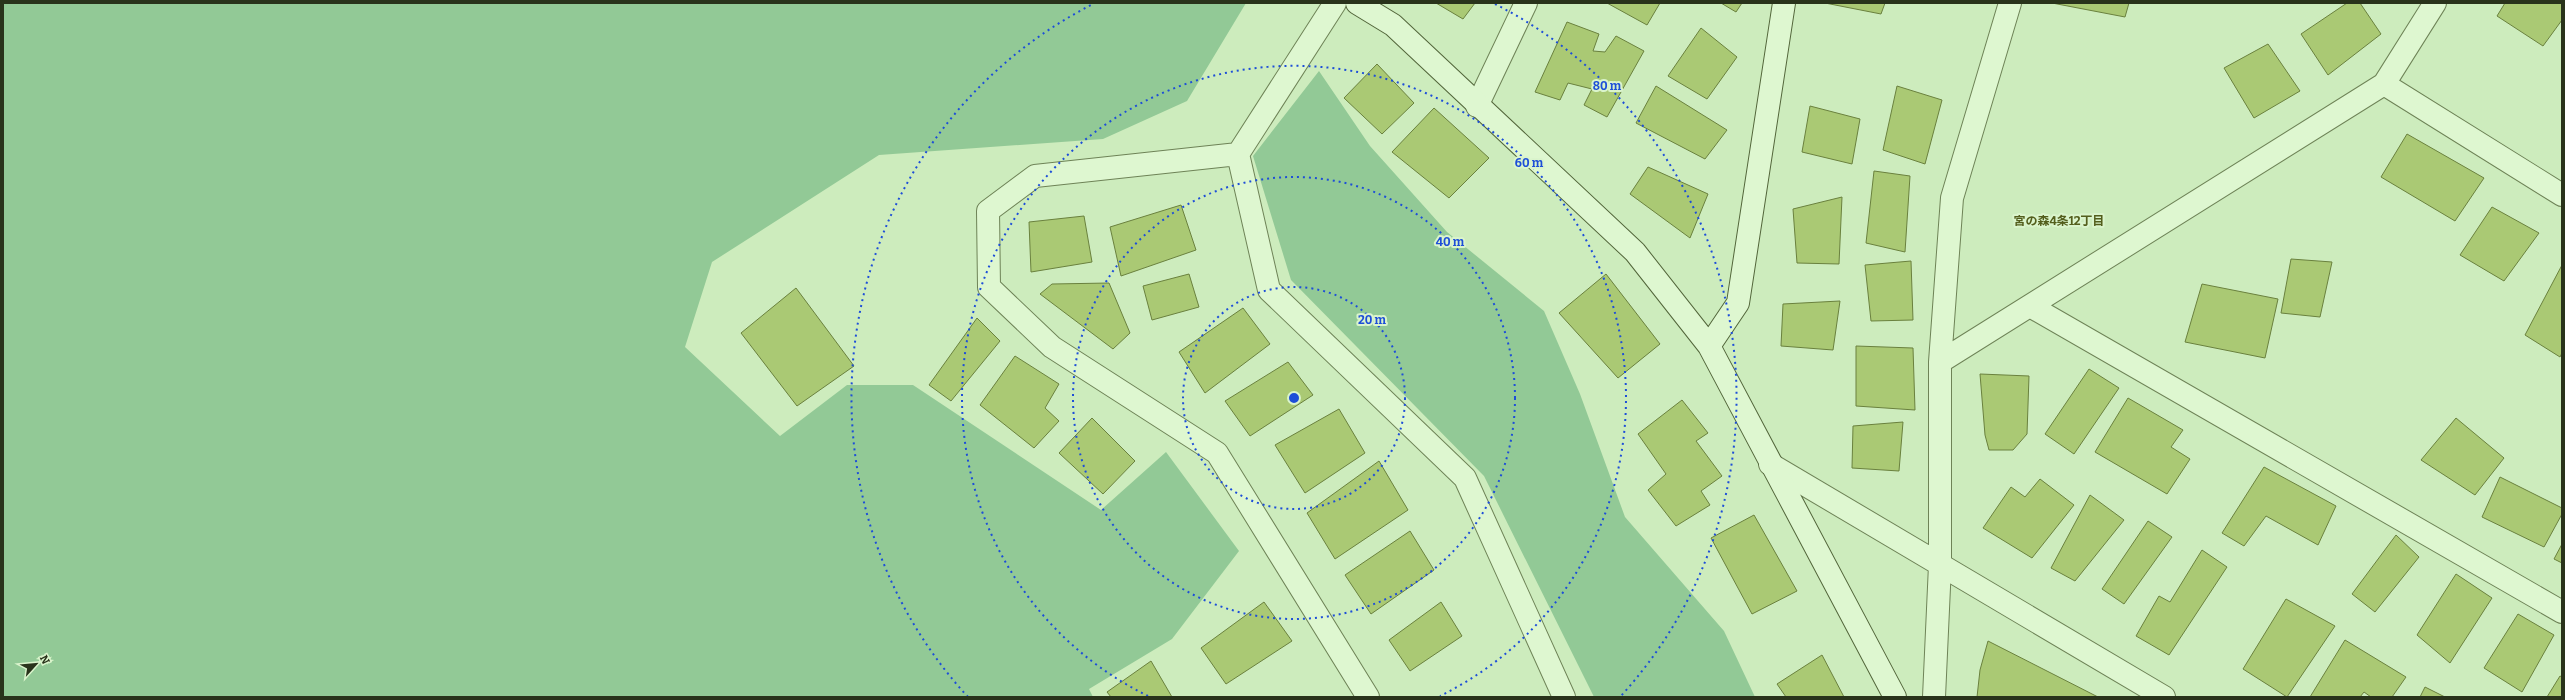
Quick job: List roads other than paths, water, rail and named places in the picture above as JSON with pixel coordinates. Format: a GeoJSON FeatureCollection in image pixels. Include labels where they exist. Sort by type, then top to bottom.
{"type":"FeatureCollection","features":[{"type":"Feature","properties":{"kind":"street"},"geometry":{"type":"LineString","coordinates":[[1335,3],[1238,154],[1269,290],[1465,478],[1564,697]]}},
{"type":"Feature","properties":{"kind":"street"},"geometry":{"type":"LineString","coordinates":[[1357,3],[1393,25],[1477,106],[1635,252],[1709,346],[1770,464],[1895,697]]}},
{"type":"Feature","properties":{"kind":"street"},"geometry":{"type":"LineString","coordinates":[[1477,106],[1526,3]]}},
{"type":"Feature","properties":{"kind":"street"},"geometry":{"type":"LineString","coordinates":[[1709,346],[1738,303],[1784,3]]}},
{"type":"Feature","properties":{"kind":"street"},"geometry":{"type":"LineString","coordinates":[[1934,697],[1940,565],[1940,362],[1952,198],[2010,3]]}},
{"type":"Feature","properties":{"kind":"street"},"geometry":{"type":"LineString","coordinates":[[1940,362],[2384,84],[2435,3]]}},
{"type":"Feature","properties":{"kind":"street"},"geometry":{"type":"LineString","coordinates":[[2384,84],[2562,195]]}},
{"type":"Feature","properties":{"kind":"street"},"geometry":{"type":"LineString","coordinates":[[1238,154],[1035,176],[988,211],[989,287],[1052,347],[1217,453],[1368,697]]}},
{"type":"Feature","properties":{"kind":"street"},"geometry":{"type":"LineString","coordinates":[[2030,306],[2562,612]]}},
{"type":"Feature","properties":{"kind":"street"},"geometry":{"type":"LineString","coordinates":[[1770,464],[2164,697]]}},
{"type":"Feature","properties":{"kind":"district","name":"宮の森4条12丁目"},"geometry":{"type":"Point","coordinates":[2059,221]}}]}
